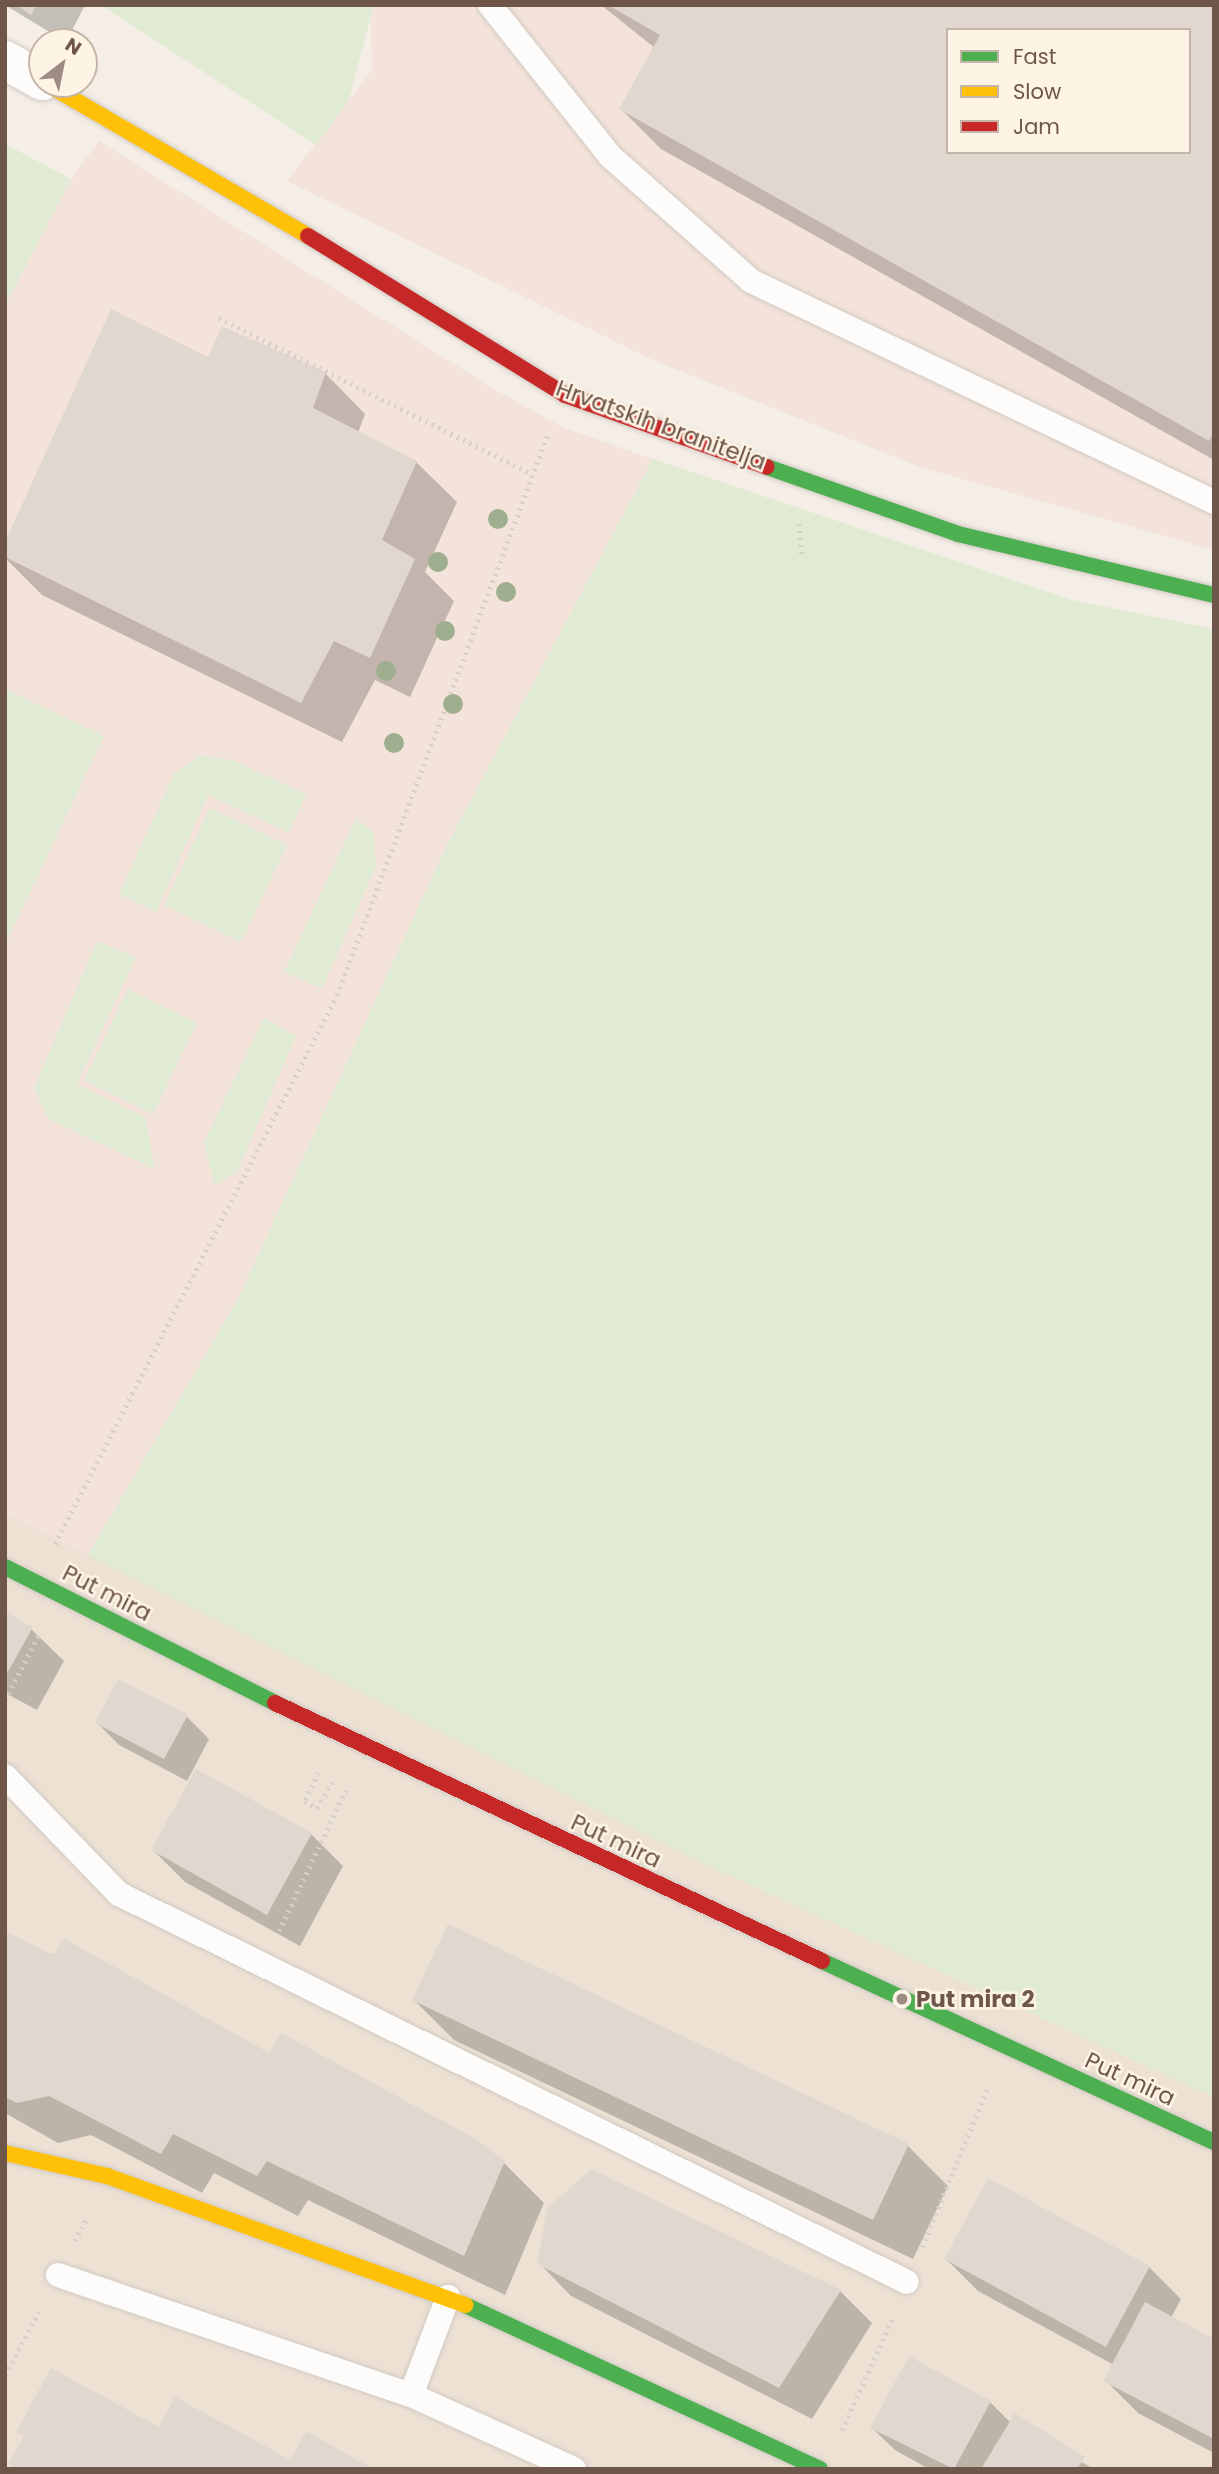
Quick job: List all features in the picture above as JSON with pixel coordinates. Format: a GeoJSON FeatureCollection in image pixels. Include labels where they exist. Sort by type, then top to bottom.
{"type":"FeatureCollection","features":[{"type":"Feature","properties":{"kind":"street"},"geometry":{"type":"LineString","coordinates":[[5,60],[28,73]]}},
{"type":"Feature","properties":{"kind":"street","name":"Hrvatskih branitelja"},"geometry":{"type":"LineString","coordinates":[[71,98],[263,208],[565,395],[958,534],[1214,595]]}},
{"type":"Feature","properties":{"kind":"street","name":"Put mira"},"geometry":{"type":"LineString","coordinates":[[5,1567],[338,1734],[1214,2142]]}},
{"type":"Feature","properties":{"kind":"street"},"geometry":{"type":"LineString","coordinates":[[5,2153],[107,2176],[447,2297],[820,2469]]}},
{"type":"Feature","properties":{"kind":"lane"},"geometry":{"type":"LineString","coordinates":[[490,5],[611,157],[751,281],[1214,502]]}},
{"type":"Feature","properties":{"kind":"lane"},"geometry":{"type":"LineString","coordinates":[[5,1776],[118,1894],[907,2282]]}},
{"type":"Feature","properties":{"kind":"lane"},"geometry":{"type":"LineString","coordinates":[[58,2275],[411,2395],[573,2469]]}},
{"type":"Feature","properties":{"kind":"lane"},"geometry":{"type":"LineString","coordinates":[[411,2395],[447,2297]]}},
{"type":"Feature","properties":{"kind":"path"},"geometry":{"type":"LineString","coordinates":[[36,1582],[337,995],[531,474],[219,318]]}},
{"type":"Feature","properties":{"kind":"path"},"geometry":{"type":"LineString","coordinates":[[5,1700],[59,1594]]}},
{"type":"Feature","properties":{"kind":"path"},"geometry":{"type":"LineString","coordinates":[[262,1965],[348,1790],[331,1780],[317,1808],[304,1801],[338,1734]]}},
{"type":"Feature","properties":{"kind":"path"},"geometry":{"type":"LineString","coordinates":[[840,2434],[907,2282],[1005,2046]]}},
{"type":"Feature","properties":{"kind":"shaded area"},"geometry":{"type":"Polygon","coordinates":[[[370,5],[1214,5],[1214,550],[920,467],[655,361],[287,181],[372,70],[370,5]]]}},
{"type":"Feature","properties":{"kind":"shaded area"},"geometry":{"type":"Polygon","coordinates":[[[99,141],[494,389],[565,428],[653,459],[447,845],[238,1299],[88,1555],[5,1513],[5,306],[71,179],[99,141]]]}},
{"type":"Feature","properties":{"kind":"shaded area"},"geometry":{"type":"Polygon","coordinates":[[[5,1513],[718,1870],[1214,2097],[1214,2469],[5,2469],[5,1513]]]}},
{"type":"Feature","properties":{"kind":"green space"},"geometry":{"type":"Polygon","coordinates":[[[101,5],[374,5],[348,102],[316,145],[101,5]]]}},
{"type":"Feature","properties":{"kind":"green space"},"geometry":{"type":"Polygon","coordinates":[[[5,144],[71,179],[5,306],[5,144]]]}},
{"type":"Feature","properties":{"kind":"green space"},"geometry":{"type":"Polygon","coordinates":[[[653,459],[1072,600],[1214,629],[1214,2097],[718,1870],[88,1555],[238,1299],[447,845],[653,459]]]}},
{"type":"Feature","properties":{"kind":"green space"},"geometry":{"type":"Polygon","coordinates":[[[5,689],[104,736],[5,945],[5,689]]]}},
{"type":"Feature","properties":{"kind":"green space"},"geometry":{"type":"Polygon","coordinates":[[[200,755],[232,760],[306,794],[289,833],[208,795],[156,912],[119,894],[174,774],[200,755]]]}},
{"type":"Feature","properties":{"kind":"green space"},"geometry":{"type":"Polygon","coordinates":[[[210,808],[287,845],[241,942],[164,905],[210,808]]]}},
{"type":"Feature","properties":{"kind":"green space"},"geometry":{"type":"Polygon","coordinates":[[[356,818],[373,832],[376,866],[322,989],[284,972],[356,818]]]}},
{"type":"Feature","properties":{"kind":"green space"},"geometry":{"type":"Polygon","coordinates":[[[97,941],[136,957],[77,1084],[145,1117],[155,1169],[48,1119],[34,1088],[97,941]]]}},
{"type":"Feature","properties":{"kind":"green space"},"geometry":{"type":"Polygon","coordinates":[[[128,989],[197,1023],[153,1114],[84,1080],[128,989]]]}},
{"type":"Feature","properties":{"kind":"green space"},"geometry":{"type":"Polygon","coordinates":[[[264,1018],[296,1036],[237,1172],[214,1185],[204,1142],[264,1018]]]}},
{"type":"Feature","properties":{"kind":"building"},"geometry":{"type":"Polygon","coordinates":[[[17,5],[36,5],[31,15],[17,5]]]}},
{"type":"Feature","properties":{"kind":"building"},"geometry":{"type":"Polygon","coordinates":[[[608,5],[1214,5],[1214,432],[1209,441],[619,109],[660,35],[608,5]]]}},
{"type":"Feature","properties":{"kind":"building"},"geometry":{"type":"Polygon","coordinates":[[[111,309],[208,357],[222,326],[326,372],[313,408],[417,461],[382,540],[415,559],[370,658],[334,641],[301,703],[5,557],[5,542],[111,309]]]}},
{"type":"Feature","properties":{"kind":"building"},"geometry":{"type":"Polygon","coordinates":[[[5,1612],[33,1627],[5,1677],[5,1612]]]}},
{"type":"Feature","properties":{"kind":"building"},"geometry":{"type":"Polygon","coordinates":[[[118,1679],[188,1715],[164,1759],[95,1723],[118,1679]]]}},
{"type":"Feature","properties":{"kind":"building"},"geometry":{"type":"Polygon","coordinates":[[[196,1769],[312,1833],[267,1915],[151,1850],[196,1769]]]}},
{"type":"Feature","properties":{"kind":"building"},"geometry":{"type":"Polygon","coordinates":[[[448,1924],[909,2144],[873,2220],[412,2000],[448,1924]]]}},
{"type":"Feature","properties":{"kind":"building"},"geometry":{"type":"Polygon","coordinates":[[[5,1931],[52,1955],[65,1939],[269,2053],[281,2033],[474,2138],[505,2161],[464,2256],[267,2161],[257,2176],[173,2134],[161,2154],[49,2096],[17,2103],[5,2097],[5,1931]]]}},
{"type":"Feature","properties":{"kind":"building"},"geometry":{"type":"Polygon","coordinates":[[[591,2169],[841,2290],[779,2388],[537,2264],[547,2209],[591,2169]]]}},
{"type":"Feature","properties":{"kind":"building"},"geometry":{"type":"Polygon","coordinates":[[[988,2178],[1150,2266],[1106,2347],[944,2259],[988,2178]]]}},
{"type":"Feature","properties":{"kind":"building"},"geometry":{"type":"Polygon","coordinates":[[[1145,2302],[1214,2339],[1214,2439],[1103,2381],[1145,2302]]]}},
{"type":"Feature","properties":{"kind":"building"},"geometry":{"type":"Polygon","coordinates":[[[909,2356],[991,2401],[954,2469],[870,2428],[909,2356]]]}},
{"type":"Feature","properties":{"kind":"building"},"geometry":{"type":"Polygon","coordinates":[[[51,2368],[159,2427],[175,2397],[291,2460],[306,2431],[374,2469],[16,2469],[8,2464],[24,2436],[16,2432],[51,2368]]]}},
{"type":"Feature","properties":{"kind":"building"},"geometry":{"type":"Polygon","coordinates":[[[1015,2413],[1085,2457],[1077,2469],[981,2469],[1015,2413]]]}},
{"type":"Feature","properties":{"kind":"traffic: fast"},"geometry":{"type":"LineString","coordinates":[[767,467],[958,534],[1214,595]]}},
{"type":"Feature","properties":{"kind":"traffic: fast"},"geometry":{"type":"LineString","coordinates":[[5,1567],[275,1703]]}},
{"type":"Feature","properties":{"kind":"traffic: fast"},"geometry":{"type":"LineString","coordinates":[[822,1961],[1214,2142]]}},
{"type":"Feature","properties":{"kind":"traffic: fast"},"geometry":{"type":"LineString","coordinates":[[465,2305],[820,2469]]}},
{"type":"Feature","properties":{"kind":"traffic: slow"},"geometry":{"type":"LineString","coordinates":[[71,98],[308,236]]}},
{"type":"Feature","properties":{"kind":"traffic: slow"},"geometry":{"type":"LineString","coordinates":[[5,2153],[107,2176],[465,2305]]}},
{"type":"Feature","properties":{"kind":"traffic: jam"},"geometry":{"type":"LineString","coordinates":[[308,236],[565,395],[767,467]]}},
{"type":"Feature","properties":{"kind":"traffic: jam"},"geometry":{"type":"LineString","coordinates":[[275,1703],[822,1961]]}},
{"type":"Feature","properties":{"kind":"place","name":"Put mira 2"},"geometry":{"type":"Point","coordinates":[902,1999]}}]}
